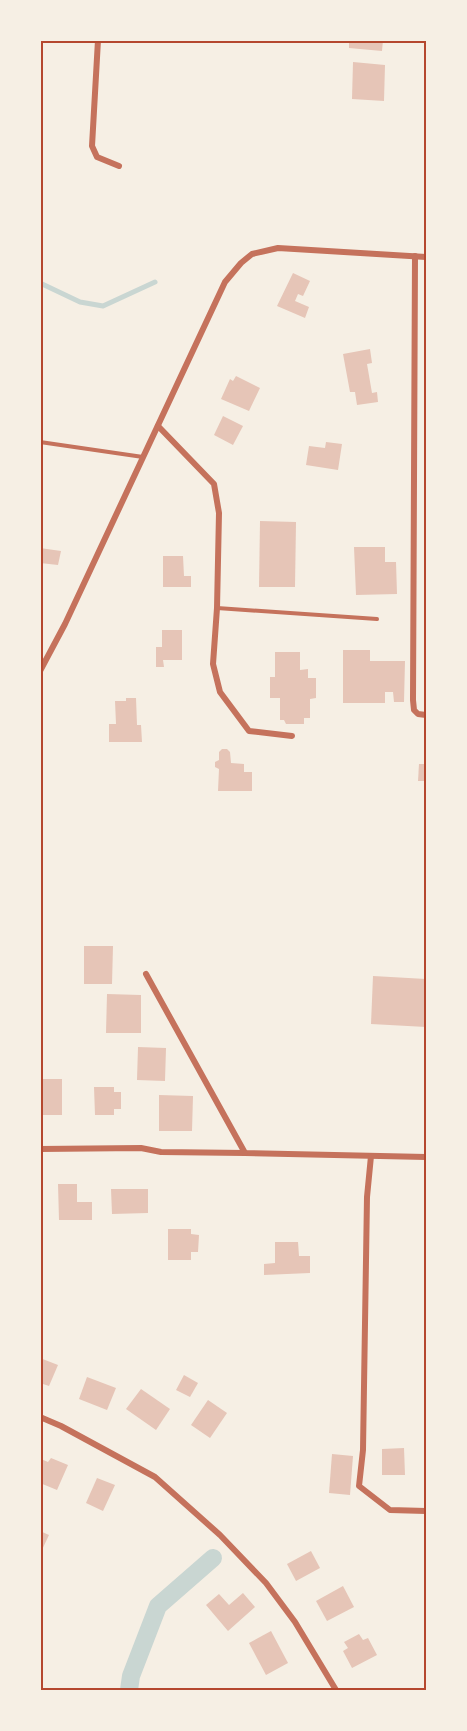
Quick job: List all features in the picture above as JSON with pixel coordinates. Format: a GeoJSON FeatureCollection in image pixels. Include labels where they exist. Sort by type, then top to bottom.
{"type":"FeatureCollection","features":[{"type":"Feature","properties":{"kind":"street"},"geometry":{"type":"LineString","coordinates":[[98,40],[92,146],[97,157],[119,166]]}},
{"type":"Feature","properties":{"kind":"street"},"geometry":{"type":"LineString","coordinates":[[40,671],[65,624],[225,282],[241,263],[252,254],[278,248],[426,257]]}},
{"type":"Feature","properties":{"kind":"street"},"geometry":{"type":"LineString","coordinates":[[415,256],[413,700],[414,710],[418,714],[426,715]]}},
{"type":"Feature","properties":{"kind":"street"},"geometry":{"type":"LineString","coordinates":[[158,426],[214,484],[219,513],[213,664],[220,692],[249,731],[292,736]]}},
{"type":"Feature","properties":{"kind":"street"},"geometry":{"type":"LineString","coordinates":[[146,974],[245,1153]]}},
{"type":"Feature","properties":{"kind":"street"},"geometry":{"type":"LineString","coordinates":[[40,1149],[141,1148],[160,1152],[426,1157]]}},
{"type":"Feature","properties":{"kind":"street"},"geometry":{"type":"LineString","coordinates":[[371,1156],[367,1197],[363,1450],[359,1486],[390,1510],[426,1511]]}},
{"type":"Feature","properties":{"kind":"street"},"geometry":{"type":"LineString","coordinates":[[40,1417],[61,1425],[154,1477],[220,1535],[272,1591],[295,1622],[336,1690]]}},
{"type":"Feature","properties":{"kind":"lane"},"geometry":{"type":"LineString","coordinates":[[40,442],[143,457]]}},
{"type":"Feature","properties":{"kind":"lane"},"geometry":{"type":"LineString","coordinates":[[217,608],[377,619]]}},
{"type":"Feature","properties":{"kind":"building"},"geometry":{"type":"Polygon","coordinates":[[[349,40],[383,40],[382,51],[349,48],[349,40]]]}},
{"type":"Feature","properties":{"kind":"building"},"geometry":{"type":"Polygon","coordinates":[[[353,62],[385,65],[384,101],[352,99],[353,62]]]}},
{"type":"Feature","properties":{"kind":"building"},"geometry":{"type":"Polygon","coordinates":[[[293,273],[310,281],[303,296],[298,294],[295,301],[309,307],[305,318],[277,306],[293,273]]]}},
{"type":"Feature","properties":{"kind":"building"},"geometry":{"type":"Polygon","coordinates":[[[370,349],[372,363],[367,364],[372,393],[377,392],[378,402],[357,405],[355,392],[350,392],[343,354],[370,349]]]}},
{"type":"Feature","properties":{"kind":"building"},"geometry":{"type":"Polygon","coordinates":[[[236,376],[260,388],[249,411],[221,399],[230,379],[233,381],[236,376]]]}},
{"type":"Feature","properties":{"kind":"building"},"geometry":{"type":"Polygon","coordinates":[[[223,416],[243,426],[233,445],[214,435],[223,416]]]}},
{"type":"Feature","properties":{"kind":"building"},"geometry":{"type":"Polygon","coordinates":[[[326,442],[342,444],[338,470],[306,465],[309,446],[325,448],[326,442]]]}},
{"type":"Feature","properties":{"kind":"building"},"geometry":{"type":"Polygon","coordinates":[[[260,521],[296,522],[295,587],[259,587],[260,521]]]}},
{"type":"Feature","properties":{"kind":"building"},"geometry":{"type":"Polygon","coordinates":[[[354,547],[385,547],[385,562],[396,562],[397,594],[356,595],[354,547]]]}},
{"type":"Feature","properties":{"kind":"building"},"geometry":{"type":"Polygon","coordinates":[[[40,548],[61,551],[58,565],[40,563],[40,548]]]}},
{"type":"Feature","properties":{"kind":"building"},"geometry":{"type":"Polygon","coordinates":[[[163,556],[183,556],[184,576],[191,576],[191,587],[163,587],[163,556]]]}},
{"type":"Feature","properties":{"kind":"building"},"geometry":{"type":"Polygon","coordinates":[[[162,630],[182,630],[182,660],[163,660],[164,667],[156,667],[156,647],[162,647],[162,630]]]}},
{"type":"Feature","properties":{"kind":"building"},"geometry":{"type":"Polygon","coordinates":[[[343,650],[370,650],[370,661],[405,661],[404,702],[394,702],[393,692],[385,692],[385,703],[343,703],[343,650]]]}},
{"type":"Feature","properties":{"kind":"building"},"geometry":{"type":"Polygon","coordinates":[[[275,652],[300,652],[300,670],[308,669],[308,678],[316,678],[316,698],[310,699],[310,718],[304,718],[304,724],[286,724],[284,720],[280,720],[280,698],[270,698],[270,677],[275,677],[275,652]]]}},
{"type":"Feature","properties":{"kind":"building"},"geometry":{"type":"Polygon","coordinates":[[[126,698],[136,698],[137,725],[141,725],[142,742],[109,742],[109,724],[116,724],[115,701],[126,701],[126,698]]]}},
{"type":"Feature","properties":{"kind":"building"},"geometry":{"type":"Polygon","coordinates":[[[222,749],[230,752],[231,763],[244,764],[244,772],[252,772],[252,791],[218,791],[219,769],[215,767],[215,762],[219,760],[219,752],[222,749]]]}},
{"type":"Feature","properties":{"kind":"building"},"geometry":{"type":"Polygon","coordinates":[[[419,764],[426,764],[426,781],[418,781],[419,764]]]}},
{"type":"Feature","properties":{"kind":"building"},"geometry":{"type":"Polygon","coordinates":[[[84,946],[113,946],[112,984],[84,984],[84,946]]]}},
{"type":"Feature","properties":{"kind":"building"},"geometry":{"type":"Polygon","coordinates":[[[373,976],[426,979],[426,1027],[371,1024],[373,976]]]}},
{"type":"Feature","properties":{"kind":"building"},"geometry":{"type":"Polygon","coordinates":[[[107,994],[141,995],[141,1033],[106,1033],[107,994]]]}},
{"type":"Feature","properties":{"kind":"building"},"geometry":{"type":"Polygon","coordinates":[[[138,1047],[166,1048],[165,1081],[137,1080],[138,1047]]]}},
{"type":"Feature","properties":{"kind":"building"},"geometry":{"type":"Polygon","coordinates":[[[40,1079],[62,1079],[62,1115],[43,1115],[40,1079]]]}},
{"type":"Feature","properties":{"kind":"building"},"geometry":{"type":"Polygon","coordinates":[[[94,1087],[114,1087],[114,1092],[121,1092],[121,1109],[114,1109],[114,1115],[95,1115],[94,1087]]]}},
{"type":"Feature","properties":{"kind":"building"},"geometry":{"type":"Polygon","coordinates":[[[159,1095],[193,1096],[192,1131],[159,1131],[159,1095]]]}},
{"type":"Feature","properties":{"kind":"building"},"geometry":{"type":"Polygon","coordinates":[[[58,1184],[77,1184],[77,1202],[92,1202],[92,1220],[59,1220],[58,1184]]]}},
{"type":"Feature","properties":{"kind":"building"},"geometry":{"type":"Polygon","coordinates":[[[111,1189],[148,1189],[148,1213],[112,1214],[111,1189]]]}},
{"type":"Feature","properties":{"kind":"building"},"geometry":{"type":"Polygon","coordinates":[[[168,1229],[191,1229],[191,1234],[199,1235],[198,1252],[191,1252],[191,1260],[168,1260],[168,1229]]]}},
{"type":"Feature","properties":{"kind":"building"},"geometry":{"type":"Polygon","coordinates":[[[275,1242],[298,1242],[299,1256],[310,1256],[310,1273],[264,1275],[264,1264],[275,1263],[275,1242]]]}},
{"type":"Feature","properties":{"kind":"building"},"geometry":{"type":"Polygon","coordinates":[[[40,1358],[58,1365],[49,1386],[40,1383],[40,1358]]]}},
{"type":"Feature","properties":{"kind":"building"},"geometry":{"type":"Polygon","coordinates":[[[184,1375],[198,1383],[190,1397],[176,1390],[184,1375]]]}},
{"type":"Feature","properties":{"kind":"building"},"geometry":{"type":"Polygon","coordinates":[[[87,1377],[116,1388],[107,1410],[79,1399],[87,1377]]]}},
{"type":"Feature","properties":{"kind":"building"},"geometry":{"type":"Polygon","coordinates":[[[141,1389],[170,1409],[156,1430],[126,1409],[141,1389]]]}},
{"type":"Feature","properties":{"kind":"building"},"geometry":{"type":"Polygon","coordinates":[[[208,1400],[227,1413],[210,1438],[191,1425],[208,1400]]]}},
{"type":"Feature","properties":{"kind":"building"},"geometry":{"type":"Polygon","coordinates":[[[404,1448],[405,1475],[382,1475],[382,1449],[404,1448]]]}},
{"type":"Feature","properties":{"kind":"building"},"geometry":{"type":"Polygon","coordinates":[[[332,1454],[353,1456],[350,1495],[329,1493],[332,1454]]]}},
{"type":"Feature","properties":{"kind":"building"},"geometry":{"type":"Polygon","coordinates":[[[51,1458],[68,1465],[57,1490],[40,1483],[40,1461],[41,1459],[48,1462],[51,1458]]]}},
{"type":"Feature","properties":{"kind":"building"},"geometry":{"type":"Polygon","coordinates":[[[97,1478],[115,1485],[103,1511],[86,1503],[97,1478]]]}},
{"type":"Feature","properties":{"kind":"building"},"geometry":{"type":"Polygon","coordinates":[[[40,1531],[49,1535],[40,1554],[40,1531]]]}},
{"type":"Feature","properties":{"kind":"building"},"geometry":{"type":"Polygon","coordinates":[[[311,1551],[320,1568],[296,1581],[287,1564],[311,1551]]]}},
{"type":"Feature","properties":{"kind":"building"},"geometry":{"type":"Polygon","coordinates":[[[343,1586],[354,1607],[327,1621],[316,1601],[343,1586]]]}},
{"type":"Feature","properties":{"kind":"building"},"geometry":{"type":"Polygon","coordinates":[[[243,1593],[255,1607],[228,1631],[206,1605],[219,1594],[229,1605],[243,1593]]]}},
{"type":"Feature","properties":{"kind":"building"},"geometry":{"type":"Polygon","coordinates":[[[271,1631],[288,1663],[266,1675],[249,1643],[271,1631]]]}},
{"type":"Feature","properties":{"kind":"building"},"geometry":{"type":"Polygon","coordinates":[[[359,1634],[363,1640],[368,1638],[377,1655],[352,1668],[343,1651],[348,1648],[344,1642],[359,1634]]]}},
{"type":"Feature","properties":{"kind":"waterway"},"geometry":{"type":"LineString","coordinates":[[40,283],[80,302],[103,306],[155,282]]}},
{"type":"Feature","properties":{"kind":"waterway"},"geometry":{"type":"LineString","coordinates":[[129,1690],[131,1676],[158,1606],[213,1558]]}}]}
